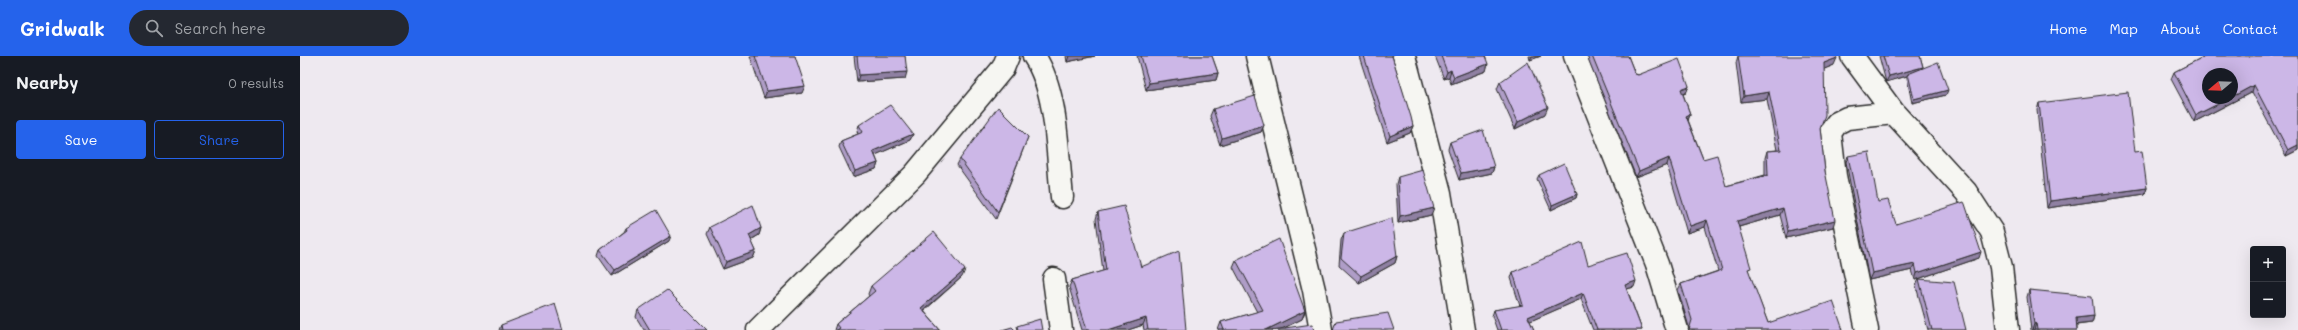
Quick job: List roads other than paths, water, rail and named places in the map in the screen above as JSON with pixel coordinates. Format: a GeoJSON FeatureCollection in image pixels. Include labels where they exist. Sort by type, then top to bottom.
{"type":"FeatureCollection","features":[{"type":"Feature","properties":{"kind":"street"},"geometry":{"type":"LineString","coordinates":[[758,330],[915,174],[1003,68],[1008,56]]}},
{"type":"Feature","properties":{"kind":"street"},"geometry":{"type":"LineString","coordinates":[[1034,56],[1039,64],[1049,92],[1062,197]]}},
{"type":"Feature","properties":{"kind":"street"},"geometry":{"type":"LineString","coordinates":[[1257,56],[1314,290],[1321,330]]}},
{"type":"Feature","properties":{"kind":"street"},"geometry":{"type":"LineString","coordinates":[[1404,56],[1440,193],[1463,330]]}},
{"type":"Feature","properties":{"kind":"street"},"geometry":{"type":"LineString","coordinates":[[1575,56],[1657,264],[1677,330]]}},
{"type":"Feature","properties":{"kind":"street"},"geometry":{"type":"LineString","coordinates":[[1852,56],[1894,113],[1966,192],[1992,232],[2001,267],[2008,330]]}},
{"type":"Feature","properties":{"kind":"street"},"geometry":{"type":"LineString","coordinates":[[1867,330],[1835,176],[1830,133],[1837,122],[1847,118],[1894,113]]}},
{"type":"Feature","properties":{"kind":"street"},"geometry":{"type":"LineString","coordinates":[[1054,279],[1060,330]]}}]}
